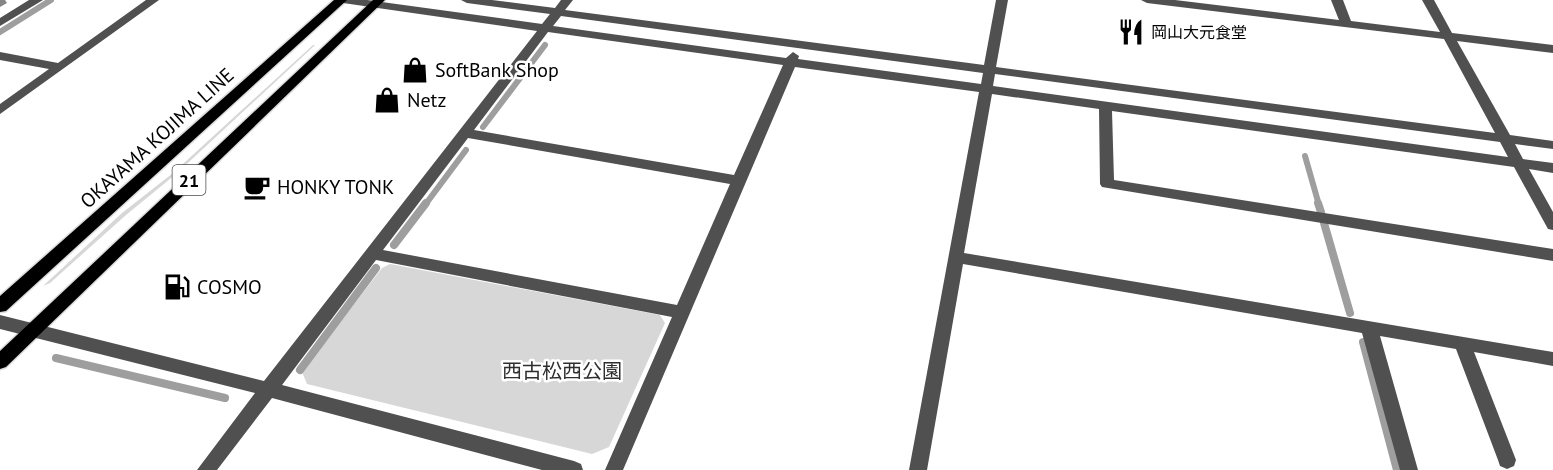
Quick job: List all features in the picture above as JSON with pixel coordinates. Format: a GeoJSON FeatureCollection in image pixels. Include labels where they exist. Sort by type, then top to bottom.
{"type":"FeatureCollection","features":[{"type":"Feature","properties":{"kind":"main road","name":"OKAYAMA KOJIMA LINE"},"geometry":{"type":"LineString","coordinates":[[0,306],[342,0]]}},
{"type":"Feature","properties":{"kind":"main road","name":"21"},"geometry":{"type":"LineString","coordinates":[[0,362],[376,2]]}},
{"type":"Feature","properties":{"kind":"street"},"geometry":{"type":"LineString","coordinates":[[0,23],[38,0]]}},
{"type":"Feature","properties":{"kind":"street"},"geometry":{"type":"LineString","coordinates":[[0,110],[153,0]]}},
{"type":"Feature","properties":{"kind":"street"},"geometry":{"type":"LineString","coordinates":[[342,0],[376,2],[790,63],[1553,168]]}},
{"type":"Feature","properties":{"kind":"street"},"geometry":{"type":"LineString","coordinates":[[467,0],[1553,145]]}},
{"type":"Feature","properties":{"kind":"street"},"geometry":{"type":"LineString","coordinates":[[206,470],[567,0]]}},
{"type":"Feature","properties":{"kind":"street"},"geometry":{"type":"LineString","coordinates":[[918,470],[1002,0]]}},
{"type":"Feature","properties":{"kind":"street"},"geometry":{"type":"LineString","coordinates":[[1147,0],[1553,49]]}},
{"type":"Feature","properties":{"kind":"street"},"geometry":{"type":"LineString","coordinates":[[1337,0],[1346,24]]}},
{"type":"Feature","properties":{"kind":"street"},"geometry":{"type":"LineString","coordinates":[[1428,0],[1553,225]]}},
{"type":"Feature","properties":{"kind":"street"},"geometry":{"type":"LineString","coordinates":[[614,470],[798,45]]}},
{"type":"Feature","properties":{"kind":"street"},"geometry":{"type":"LineString","coordinates":[[0,56],[60,67]]}},
{"type":"Feature","properties":{"kind":"street"},"geometry":{"type":"LineString","coordinates":[[1105,106],[1107,184],[1553,255]]}},
{"type":"Feature","properties":{"kind":"street"},"geometry":{"type":"LineString","coordinates":[[465,133],[739,181]]}},
{"type":"Feature","properties":{"kind":"street"},"geometry":{"type":"LineString","coordinates":[[372,254],[682,312]]}},
{"type":"Feature","properties":{"kind":"street"},"geometry":{"type":"LineString","coordinates":[[956,257],[1553,358]]}},
{"type":"Feature","properties":{"kind":"street"},"geometry":{"type":"LineString","coordinates":[[0,322],[268,389],[574,470]]}},
{"type":"Feature","properties":{"kind":"street"},"geometry":{"type":"LineString","coordinates":[[1369,327],[1409,470]]}},
{"type":"Feature","properties":{"kind":"street"},"geometry":{"type":"LineString","coordinates":[[1462,343],[1507,459]]}},
{"type":"Feature","properties":{"kind":"green space"},"geometry":{"type":"Polygon","coordinates":[[[315,45],[176,174],[50,283],[43,286],[122,213],[173,173],[315,45]]]}},
{"type":"Feature","properties":{"kind":"green space","name":"西古松西公園"},"geometry":{"type":"Polygon","coordinates":[[[390,264],[660,315],[665,323],[609,447],[592,454],[307,384],[302,372],[382,268],[390,264]]]}},
{"type":"Feature","properties":{"kind":"waterway"},"geometry":{"type":"LineString","coordinates":[[0,32],[51,0]]}},
{"type":"Feature","properties":{"kind":"waterway"},"geometry":{"type":"LineString","coordinates":[[483,127],[545,45]]}},
{"type":"Feature","properties":{"kind":"waterway"},"geometry":{"type":"LineString","coordinates":[[425,205],[466,150]]}},
{"type":"Feature","properties":{"kind":"waterway"},"geometry":{"type":"LineString","coordinates":[[1305,156],[1319,205]]}},
{"type":"Feature","properties":{"kind":"waterway"},"geometry":{"type":"LineString","coordinates":[[394,245],[426,203]]}},
{"type":"Feature","properties":{"kind":"waterway"},"geometry":{"type":"LineString","coordinates":[[1318,203],[1321,212]]}},
{"type":"Feature","properties":{"kind":"waterway"},"geometry":{"type":"LineString","coordinates":[[1324,223],[1350,313]]}},
{"type":"Feature","properties":{"kind":"waterway"},"geometry":{"type":"LineString","coordinates":[[300,370],[376,268]]}},
{"type":"Feature","properties":{"kind":"waterway"},"geometry":{"type":"LineString","coordinates":[[1363,342],[1397,470]]}},
{"type":"Feature","properties":{"kind":"waterway"},"geometry":{"type":"LineString","coordinates":[[56,358],[225,398]]}},
{"type":"Feature","properties":{"kind":"place","name":"岡山大元食堂"},"geometry":{"type":"Point","coordinates":[1131,32]}},
{"type":"Feature","properties":{"kind":"place","name":"SoftBank Shop"},"geometry":{"type":"Point","coordinates":[415,70]}},
{"type":"Feature","properties":{"kind":"place","name":"Netz"},"geometry":{"type":"Point","coordinates":[387,100]}},
{"type":"Feature","properties":{"kind":"place","name":"HONKY TONK"},"geometry":{"type":"Point","coordinates":[257,187]}},
{"type":"Feature","properties":{"kind":"place","name":"COSMO"},"geometry":{"type":"Point","coordinates":[177,287]}}]}
